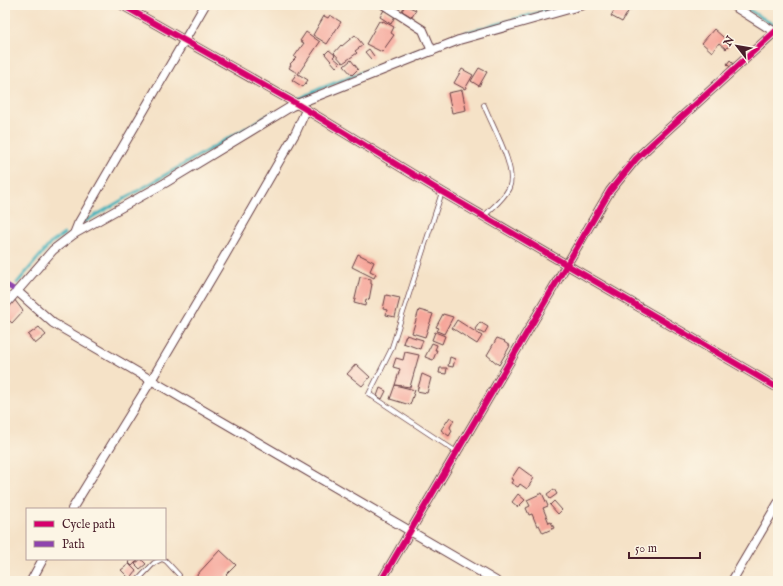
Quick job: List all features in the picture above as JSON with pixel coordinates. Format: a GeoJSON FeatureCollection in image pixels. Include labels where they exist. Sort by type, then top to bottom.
{"type":"FeatureCollection","features":[{"type":"Feature","properties":{"kind":"street"},"geometry":{"type":"LineString","coordinates":[[122,5],[297,104],[484,217],[778,388]]}},
{"type":"Feature","properties":{"kind":"street"},"geometry":{"type":"LineString","coordinates":[[74,234],[78,224],[205,5]]}},
{"type":"Feature","properties":{"kind":"street"},"geometry":{"type":"LineString","coordinates":[[384,5],[423,30],[432,51]]}},
{"type":"Feature","properties":{"kind":"street"},"geometry":{"type":"LineString","coordinates":[[5,305],[53,250],[74,234],[165,183],[297,104],[460,40],[583,5]]}},
{"type":"Feature","properties":{"kind":"street"},"geometry":{"type":"LineString","coordinates":[[381,581],[455,452],[610,191],[636,159],[777,32],[732,5]]}},
{"type":"Feature","properties":{"kind":"street"},"geometry":{"type":"LineString","coordinates":[[73,508],[152,379],[296,132],[306,110]]}},
{"type":"Feature","properties":{"kind":"street"},"geometry":{"type":"LineString","coordinates":[[17,291],[53,323],[152,379],[496,581]]}},
{"type":"Feature","properties":{"kind":"street"},"geometry":{"type":"LineString","coordinates":[[732,581],[778,503]]}},
{"type":"Feature","properties":{"kind":"street"},"geometry":{"type":"LineString","coordinates":[[31,581],[42,560]]}},
{"type":"Feature","properties":{"kind":"lane"},"geometry":{"type":"LineString","coordinates":[[484,106],[506,159],[511,178],[509,189],[484,217]]}},
{"type":"Feature","properties":{"kind":"lane"},"geometry":{"type":"LineString","coordinates":[[442,192],[391,350],[370,394],[455,452]]}},
{"type":"Feature","properties":{"kind":"lane"},"geometry":{"type":"LineString","coordinates":[[137,581],[154,563],[160,560]]}},
{"type":"Feature","properties":{"kind":"lane"},"geometry":{"type":"LineString","coordinates":[[164,560],[179,575]]}},
{"type":"Feature","properties":{"kind":"building"},"geometry":{"type":"Polygon","coordinates":[[[405,5],[416,10],[412,17],[402,11],[405,5]]]}},
{"type":"Feature","properties":{"kind":"building"},"geometry":{"type":"Polygon","coordinates":[[[617,5],[634,5],[631,11],[629,10],[622,22],[611,16],[617,5]]]}},
{"type":"Feature","properties":{"kind":"building"},"geometry":{"type":"Polygon","coordinates":[[[384,10],[395,16],[391,24],[380,17],[384,10]]]}},
{"type":"Feature","properties":{"kind":"building"},"geometry":{"type":"Polygon","coordinates":[[[330,15],[341,22],[327,44],[313,35],[324,16],[328,18],[330,15]]]}},
{"type":"Feature","properties":{"kind":"building"},"geometry":{"type":"Polygon","coordinates":[[[379,21],[383,21],[394,27],[391,33],[394,35],[382,52],[366,44],[379,21]]]}},
{"type":"Feature","properties":{"kind":"building"},"geometry":{"type":"Polygon","coordinates":[[[714,29],[731,44],[726,49],[719,43],[712,52],[702,43],[714,29]]]}},
{"type":"Feature","properties":{"kind":"building"},"geometry":{"type":"Polygon","coordinates":[[[306,32],[320,42],[298,74],[308,80],[303,87],[292,80],[297,73],[289,68],[291,65],[290,64],[296,58],[294,57],[304,43],[300,41],[306,32]]]}},
{"type":"Feature","properties":{"kind":"building"},"geometry":{"type":"Polygon","coordinates":[[[355,35],[363,45],[355,51],[357,53],[343,63],[334,53],[341,45],[342,46],[355,35]]]}},
{"type":"Feature","properties":{"kind":"building"},"geometry":{"type":"Polygon","coordinates":[[[369,49],[374,56],[371,59],[365,52],[369,49]]]}},
{"type":"Feature","properties":{"kind":"building"},"geometry":{"type":"Polygon","coordinates":[[[329,50],[335,55],[333,57],[340,63],[336,67],[325,54],[329,50]]]}},
{"type":"Feature","properties":{"kind":"building"},"geometry":{"type":"Polygon","coordinates":[[[351,60],[358,69],[352,75],[344,66],[351,60]]]}},
{"type":"Feature","properties":{"kind":"building"},"geometry":{"type":"Polygon","coordinates":[[[730,60],[734,64],[731,68],[727,64],[730,60]]]}},
{"type":"Feature","properties":{"kind":"building"},"geometry":{"type":"Polygon","coordinates":[[[479,68],[487,72],[479,86],[471,81],[479,68]]]}},
{"type":"Feature","properties":{"kind":"building"},"geometry":{"type":"Polygon","coordinates":[[[462,69],[473,75],[465,89],[454,83],[462,69]]]}},
{"type":"Feature","properties":{"kind":"building"},"geometry":{"type":"Polygon","coordinates":[[[462,90],[466,110],[452,113],[448,93],[462,90]]]}},
{"type":"Feature","properties":{"kind":"building"},"geometry":{"type":"Polygon","coordinates":[[[358,254],[374,262],[370,271],[376,274],[374,278],[352,267],[358,254]]]}},
{"type":"Feature","properties":{"kind":"building"},"geometry":{"type":"Polygon","coordinates":[[[360,277],[371,279],[372,284],[369,300],[366,299],[365,306],[354,303],[360,277]]]}},
{"type":"Feature","properties":{"kind":"building"},"geometry":{"type":"Polygon","coordinates":[[[386,295],[400,298],[395,317],[386,315],[387,310],[383,309],[386,295]]]}},
{"type":"Feature","properties":{"kind":"building"},"geometry":{"type":"Polygon","coordinates":[[[14,299],[23,311],[12,323],[5,317],[5,309],[14,299]]]}},
{"type":"Feature","properties":{"kind":"building"},"geometry":{"type":"Polygon","coordinates":[[[419,310],[433,314],[425,337],[412,333],[419,310]]]}},
{"type":"Feature","properties":{"kind":"building"},"geometry":{"type":"Polygon","coordinates":[[[443,314],[453,317],[444,334],[437,331],[439,328],[436,327],[443,314]]]}},
{"type":"Feature","properties":{"kind":"building"},"geometry":{"type":"Polygon","coordinates":[[[457,320],[482,336],[477,344],[452,328],[457,320]]]}},
{"type":"Feature","properties":{"kind":"building"},"geometry":{"type":"Polygon","coordinates":[[[480,322],[488,327],[484,334],[475,329],[480,322]]]}},
{"type":"Feature","properties":{"kind":"building"},"geometry":{"type":"Polygon","coordinates":[[[39,327],[46,335],[35,344],[28,335],[39,327]]]}},
{"type":"Feature","properties":{"kind":"building"},"geometry":{"type":"Polygon","coordinates":[[[435,332],[445,336],[442,344],[432,340],[435,332]]]}},
{"type":"Feature","properties":{"kind":"building"},"geometry":{"type":"Polygon","coordinates":[[[406,335],[423,340],[420,349],[403,343],[406,335]]]}},
{"type":"Feature","properties":{"kind":"building"},"geometry":{"type":"Polygon","coordinates":[[[497,338],[505,341],[504,342],[510,346],[499,365],[487,355],[497,338]]]}},
{"type":"Feature","properties":{"kind":"building"},"geometry":{"type":"Polygon","coordinates":[[[432,343],[437,345],[435,350],[437,350],[433,360],[425,357],[432,343]]]}},
{"type":"Feature","properties":{"kind":"building"},"geometry":{"type":"Polygon","coordinates":[[[405,352],[419,355],[410,387],[395,385],[400,369],[393,367],[396,358],[403,360],[405,352]]]}},
{"type":"Feature","properties":{"kind":"building"},"geometry":{"type":"Polygon","coordinates":[[[450,357],[455,359],[453,367],[448,366],[450,357]]]}},
{"type":"Feature","properties":{"kind":"building"},"geometry":{"type":"Polygon","coordinates":[[[356,364],[370,377],[362,386],[347,374],[356,364]]]}},
{"type":"Feature","properties":{"kind":"building"},"geometry":{"type":"Polygon","coordinates":[[[440,368],[447,368],[446,374],[439,373],[440,368]]]}},
{"type":"Feature","properties":{"kind":"building"},"geometry":{"type":"Polygon","coordinates":[[[422,374],[431,378],[427,393],[417,391],[422,374]]]}},
{"type":"Feature","properties":{"kind":"building"},"geometry":{"type":"Polygon","coordinates":[[[395,385],[415,390],[410,405],[390,399],[395,385]]]}},
{"type":"Feature","properties":{"kind":"building"},"geometry":{"type":"Polygon","coordinates":[[[380,388],[386,391],[382,399],[377,396],[380,388]]]}},
{"type":"Feature","properties":{"kind":"building"},"geometry":{"type":"Polygon","coordinates":[[[450,417],[454,420],[450,427],[452,431],[449,436],[441,430],[450,417]]]}},
{"type":"Feature","properties":{"kind":"building"},"geometry":{"type":"Polygon","coordinates":[[[519,467],[534,478],[527,489],[520,484],[518,487],[511,483],[513,480],[511,479],[519,467]]]}},
{"type":"Feature","properties":{"kind":"building"},"geometry":{"type":"Polygon","coordinates":[[[554,489],[557,494],[550,499],[547,494],[554,489]]]}},
{"type":"Feature","properties":{"kind":"building"},"geometry":{"type":"Polygon","coordinates":[[[542,493],[548,506],[543,508],[549,523],[551,522],[554,528],[543,533],[539,525],[537,526],[532,514],[529,515],[526,508],[530,506],[527,500],[542,493]]]}},
{"type":"Feature","properties":{"kind":"building"},"geometry":{"type":"Polygon","coordinates":[[[518,494],[525,500],[518,507],[512,502],[518,494]]]}},
{"type":"Feature","properties":{"kind":"building"},"geometry":{"type":"Polygon","coordinates":[[[554,501],[562,510],[558,514],[550,505],[554,501]]]}},
{"type":"Feature","properties":{"kind":"building"},"geometry":{"type":"Polygon","coordinates":[[[220,550],[236,565],[226,575],[228,577],[224,581],[198,581],[194,578],[220,550]]]}},
{"type":"Feature","properties":{"kind":"building"},"geometry":{"type":"Polygon","coordinates":[[[131,560],[138,560],[132,566],[128,562],[131,560]]]}},
{"type":"Feature","properties":{"kind":"building"},"geometry":{"type":"Polygon","coordinates":[[[142,560],[146,564],[140,569],[135,564],[142,560]]]}},
{"type":"Feature","properties":{"kind":"building"},"geometry":{"type":"Polygon","coordinates":[[[129,564],[136,571],[130,579],[121,570],[129,564]]]}},
{"type":"Feature","properties":{"kind":"waterway"},"geometry":{"type":"LineString","coordinates":[[297,100],[319,89],[464,33],[567,5]]}},
{"type":"Feature","properties":{"kind":"waterway"},"geometry":{"type":"LineString","coordinates":[[741,5],[774,25]]}},
{"type":"Feature","properties":{"kind":"waterway"},"geometry":{"type":"LineString","coordinates":[[84,222],[274,112]]}},
{"type":"Feature","properties":{"kind":"waterway"},"geometry":{"type":"LineString","coordinates":[[17,283],[50,244],[64,234]]}},
{"type":"Feature","properties":{"kind":"marked path"},"geometry":{"type":"LineString","coordinates":[[5,284],[17,291]]}},
{"type":"Feature","properties":{"kind":"cycle path"},"geometry":{"type":"LineString","coordinates":[[122,5],[297,104],[442,192],[778,388]]}},
{"type":"Feature","properties":{"kind":"cycle path"},"geometry":{"type":"LineString","coordinates":[[381,581],[610,191],[636,159],[778,29]]}}]}
